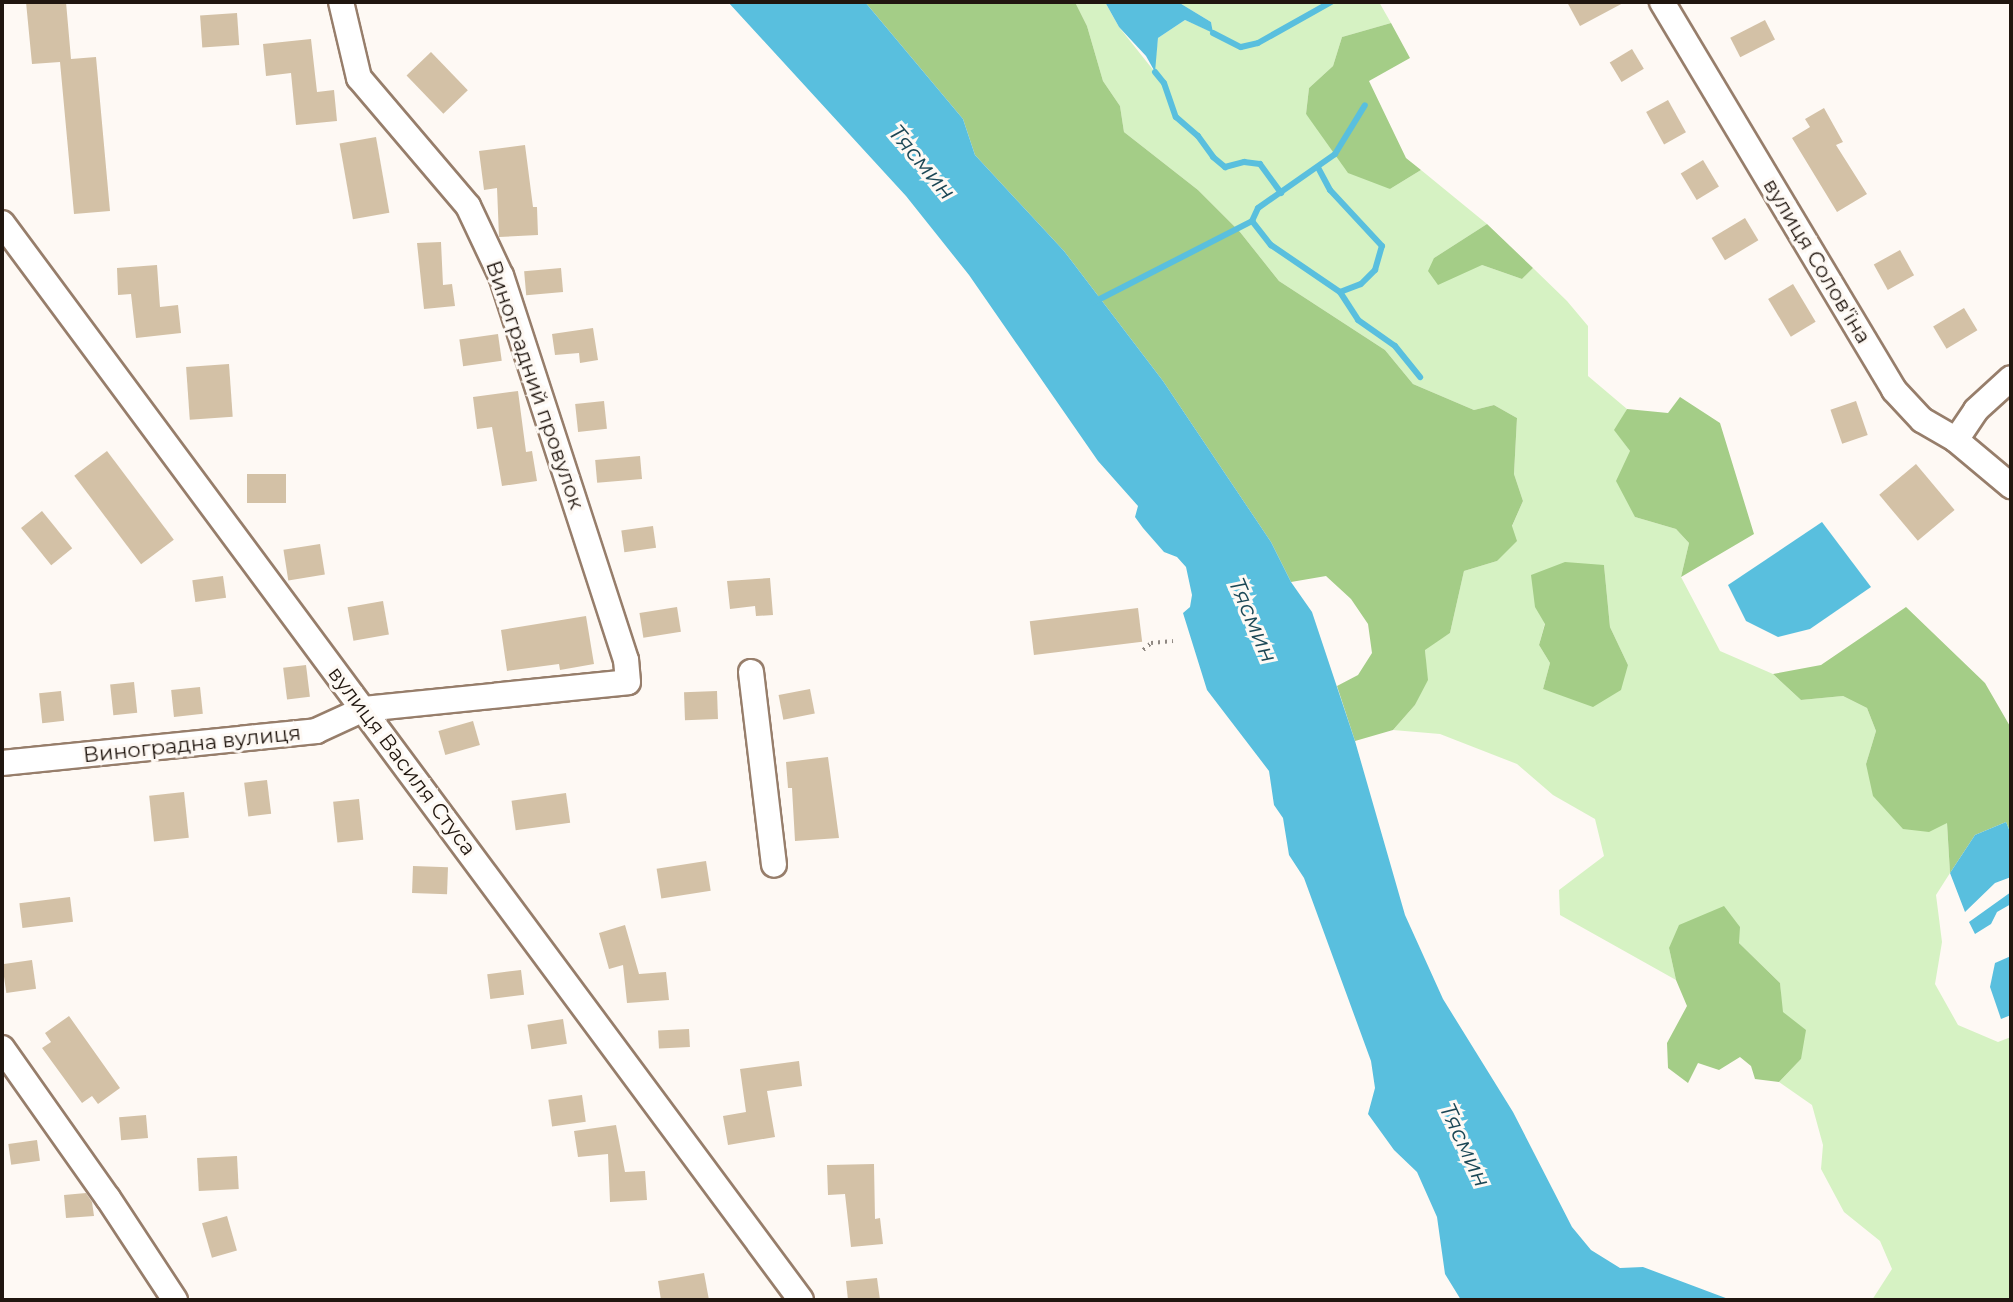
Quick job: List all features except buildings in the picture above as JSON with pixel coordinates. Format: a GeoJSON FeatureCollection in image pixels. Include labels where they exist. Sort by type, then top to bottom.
{"type":"FeatureCollection","features":[{"type":"Feature","properties":{"kind":"street","name":"Виноградний провулок"},"geometry":{"type":"LineString","coordinates":[[341,2],[359,78],[468,206],[500,276],[626,660],[628,682]]}},
{"type":"Feature","properties":{"kind":"street","name":"вулиця Солов'їна"},"geometry":{"type":"LineString","coordinates":[[1662,2],[1894,390],[1922,420],[1956,440],[2011,486]]}},
{"type":"Feature","properties":{"kind":"street","name":"вулиця Василя Стуса"},"geometry":{"type":"LineString","coordinates":[[2,223],[801,1300]]}},
{"type":"Feature","properties":{"kind":"street"},"geometry":{"type":"LineString","coordinates":[[1956,440],[1976,411],[2011,378]]}},
{"type":"Feature","properties":{"kind":"street"},"geometry":{"type":"LineString","coordinates":[[751,672],[774,865]]}},
{"type":"Feature","properties":{"kind":"street","name":"Виноградна вулиця"},"geometry":{"type":"LineString","coordinates":[[2,762],[316,732],[364,709],[628,682]]}},
{"type":"Feature","properties":{"kind":"street"},"geometry":{"type":"LineString","coordinates":[[2,1048],[108,1198],[175,1300]]}},
{"type":"Feature","properties":{"kind":"path"},"geometry":{"type":"LineString","coordinates":[[1143,650],[1151,643],[1173,641]]}},
{"type":"Feature","properties":{"kind":"green space"},"geometry":{"type":"Polygon","coordinates":[[[865,2],[1075,2],[1087,26],[1103,81],[1120,106],[1124,132],[1198,190],[1240,232],[1279,281],[1385,350],[1413,384],[1474,410],[1494,405],[1517,418],[1514,474],[1523,501],[1512,526],[1517,541],[1497,561],[1464,571],[1450,633],[1425,650],[1428,680],[1415,705],[1393,730],[1355,741],[1337,686],[1358,675],[1372,653],[1368,624],[1351,599],[1326,576],[1291,582],[1271,542],[1163,381],[1064,251],[975,155],[963,119],[865,2]]]}},
{"type":"Feature","properties":{"kind":"green space"},"geometry":{"type":"Polygon","coordinates":[[[1075,2],[1105,2],[1119,27],[1154,71],[1158,38],[1185,20],[1212,32],[1211,22],[1178,2],[1379,2],[1391,23],[1342,37],[1333,66],[1309,88],[1306,114],[1320,131],[1390,189],[1421,170],[1487,224],[1434,258],[1482,265],[1522,279],[1533,268],[1567,301],[1588,326],[1588,376],[1627,409],[1615,430],[1630,451],[1635,517],[1676,529],[1689,543],[1681,577],[1720,651],[1773,674],[1801,700],[1843,696],[1867,708],[1876,731],[1866,764],[1947,823],[1950,873],[1936,895],[1942,942],[1935,984],[1958,1025],[1998,1042],[2011,1037],[2011,1300],[1872,1300],[1892,1269],[1880,1241],[1844,1212],[1821,1169],[1823,1145],[1812,1105],[1779,1082],[1801,1059],[1782,1012],[1780,983],[1739,943],[1669,948],[1676,980],[1560,915],[1559,890],[1604,856],[1595,819],[1553,795],[1517,764],[1440,734],[1393,730],[1415,705],[1427,680],[1425,649],[1450,633],[1464,571],[1497,561],[1523,501],[1514,474],[1517,418],[1494,405],[1474,410],[1413,384],[1385,350],[1279,281],[1240,232],[1198,190],[1124,132],[1120,106],[1103,81],[1087,26],[1075,2]],[[1604,565],[1545,623],[1539,645],[1550,663],[1543,689],[1564,695],[1628,665],[1610,627],[1604,565]]]}},
{"type":"Feature","properties":{"kind":"green space"},"geometry":{"type":"Polygon","coordinates":[[[1391,23],[1410,58],[1369,81],[1406,158],[1421,170],[1390,189],[1348,173],[1306,114],[1309,88],[1333,66],[1342,37],[1391,23]]]}},
{"type":"Feature","properties":{"kind":"green space"},"geometry":{"type":"Polygon","coordinates":[[[1487,224],[1533,268],[1522,279],[1482,265],[1438,285],[1428,271],[1434,258],[1487,224]]]}},
{"type":"Feature","properties":{"kind":"green space"},"geometry":{"type":"Polygon","coordinates":[[[1680,397],[1720,423],[1754,534],[1681,577],[1689,543],[1676,529],[1635,517],[1616,481],[1630,451],[1614,430],[1627,409],[1668,413],[1680,397]]]}},
{"type":"Feature","properties":{"kind":"green space"},"geometry":{"type":"Polygon","coordinates":[[[1565,562],[1604,565],[1610,627],[1628,665],[1621,690],[1593,707],[1543,689],[1550,663],[1539,645],[1545,624],[1535,607],[1531,575],[1565,562]]]}},
{"type":"Feature","properties":{"kind":"green space"},"geometry":{"type":"Polygon","coordinates":[[[1906,607],[1985,683],[2011,728],[2011,834],[2006,822],[1975,835],[1950,873],[1947,823],[1929,832],[1903,829],[1873,796],[1866,764],[1876,731],[1867,708],[1843,696],[1801,700],[1773,674],[1821,665],[1906,607]]]}},
{"type":"Feature","properties":{"kind":"green space"},"geometry":{"type":"Polygon","coordinates":[[[1724,906],[1740,927],[1739,943],[1780,983],[1783,1012],[1806,1030],[1801,1059],[1779,1082],[1755,1079],[1751,1066],[1740,1057],[1719,1070],[1698,1063],[1688,1083],[1668,1068],[1667,1043],[1687,1006],[1676,980],[1669,948],[1679,925],[1724,906]]]}},
{"type":"Feature","properties":{"kind":"water","name":"Тясмин"},"geometry":{"type":"Polygon","coordinates":[[[728,2],[865,2],[963,119],[975,155],[1064,251],[1163,381],[1271,542],[1291,582],[1312,612],[1355,741],[1405,915],[1443,999],[1513,1112],[1572,1227],[1591,1250],[1620,1268],[1643,1267],[1731,1300],[1461,1300],[1445,1274],[1437,1217],[1417,1172],[1394,1150],[1368,1114],[1375,1088],[1371,1061],[1304,878],[1289,855],[1283,818],[1274,805],[1269,771],[1207,690],[1183,613],[1190,607],[1192,595],[1186,567],[1177,557],[1164,552],[1143,528],[1135,517],[1138,506],[1098,461],[969,275],[906,196],[728,2]]]}},
{"type":"Feature","properties":{"kind":"water"},"geometry":{"type":"Polygon","coordinates":[[[1105,2],[1178,2],[1211,22],[1213,33],[1185,20],[1158,38],[1155,72],[1146,56],[1119,27],[1105,2]]]}},
{"type":"Feature","properties":{"kind":"water"},"geometry":{"type":"Polygon","coordinates":[[[1822,522],[1871,587],[1810,629],[1778,637],[1746,621],[1728,585],[1822,522]]]}},
{"type":"Feature","properties":{"kind":"water"},"geometry":{"type":"Polygon","coordinates":[[[2006,822],[2011,834],[2011,877],[1995,883],[1965,912],[1950,873],[1975,835],[2006,822]]]}},
{"type":"Feature","properties":{"kind":"water"},"geometry":{"type":"Polygon","coordinates":[[[2011,892],[2011,904],[1997,912],[1991,924],[1975,934],[1969,922],[2011,892]]]}},
{"type":"Feature","properties":{"kind":"water"},"geometry":{"type":"Polygon","coordinates":[[[2011,956],[2011,1015],[2001,1019],[1990,987],[1995,963],[2011,956]]]}},
{"type":"Feature","properties":{"kind":"waterway"},"geometry":{"type":"LineString","coordinates":[[1213,33],[1241,47],[1258,43],[1331,2]]}},
{"type":"Feature","properties":{"kind":"waterway"},"geometry":{"type":"LineString","coordinates":[[1155,72],[1164,83],[1176,117],[1198,136],[1213,157],[1225,167],[1244,162],[1260,164],[1281,193]]}},
{"type":"Feature","properties":{"kind":"waterway"},"geometry":{"type":"LineString","coordinates":[[1094,302],[1252,221],[1258,208],[1335,154],[1365,105]]}},
{"type":"Feature","properties":{"kind":"waterway"},"geometry":{"type":"LineString","coordinates":[[1252,221],[1271,245],[1340,292],[1361,284],[1375,270],[1382,246],[1330,190],[1318,167]]}},
{"type":"Feature","properties":{"kind":"waterway"},"geometry":{"type":"LineString","coordinates":[[1340,292],[1358,320],[1395,346],[1420,377]]}}]}
